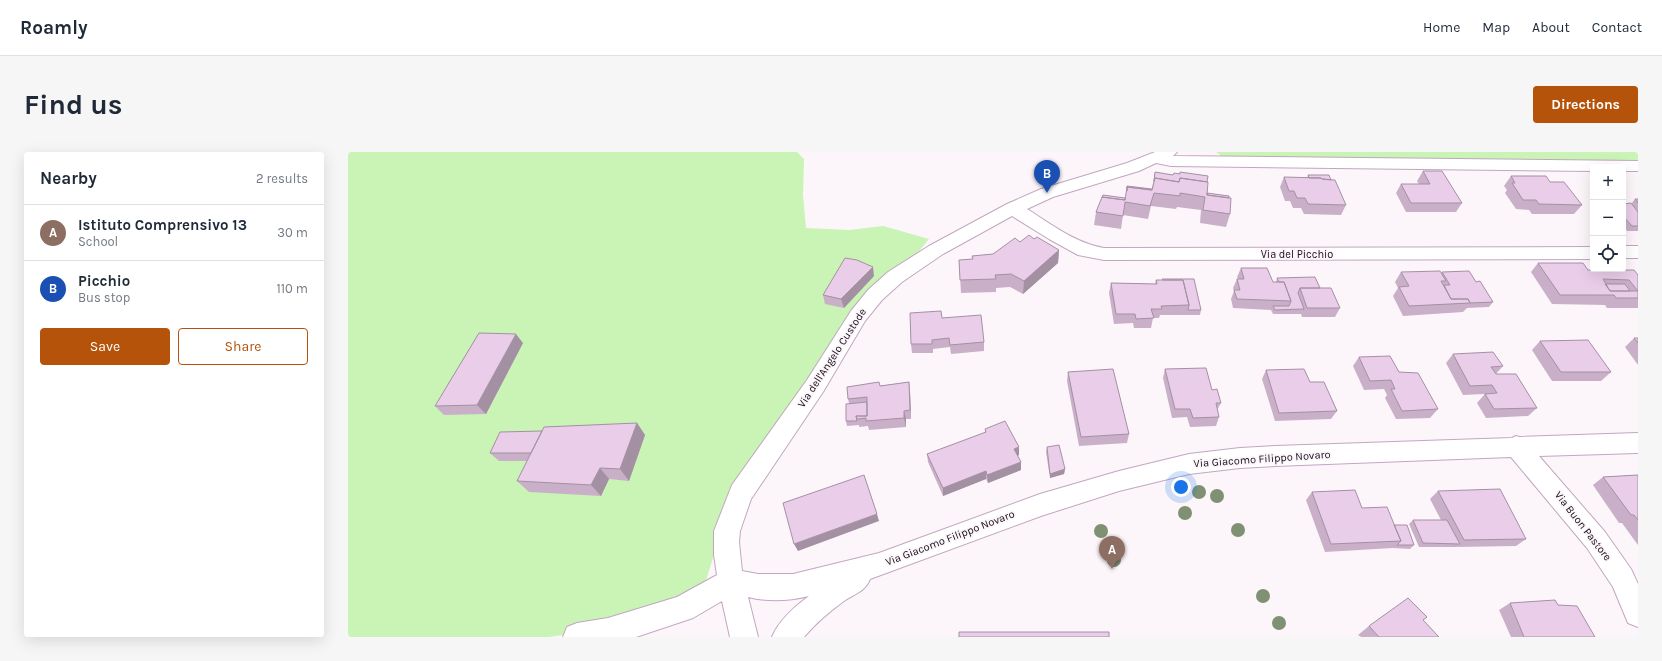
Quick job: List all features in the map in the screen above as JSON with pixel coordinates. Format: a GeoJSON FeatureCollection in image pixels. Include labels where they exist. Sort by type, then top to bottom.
{"type":"FeatureCollection","features":[{"type":"Feature","properties":{"kind":"street"},"geometry":{"type":"LineString","coordinates":[[1162,155],[1171,161],[1638,166]]}},
{"type":"Feature","properties":{"kind":"street","name":"Via dell'Angelo Custode"},"geometry":{"type":"LineString","coordinates":[[744,637],[727,556],[727,532],[733,511],[741,493],[815,386],[858,316],[875,294],[896,277],[936,250],[1013,208],[1047,192],[1133,167],[1162,155]]}},
{"type":"Feature","properties":{"kind":"street","name":"Via del Picchio"},"geometry":{"type":"LineString","coordinates":[[1013,208],[1055,235],[1085,251],[1104,254],[1590,253]]}},
{"type":"Feature","properties":{"kind":"street"},"geometry":{"type":"LineString","coordinates":[[1626,252],[1638,252]]}},
{"type":"Feature","properties":{"kind":"street","name":"Via Giacomo Filippo Novaro"},"geometry":{"type":"LineString","coordinates":[[732,581],[758,587],[793,588],[879,565],[1040,505],[1118,481],[1189,464],[1254,457],[1516,446],[1638,443]]}},
{"type":"Feature","properties":{"kind":"street","name":"Via Buon Pastore"},"geometry":{"type":"LineString","coordinates":[[1516,446],[1596,540],[1622,578],[1638,614]]}},
{"type":"Feature","properties":{"kind":"street","name":"Via Giacomo Filippo Novaro"},"geometry":{"type":"LineString","coordinates":[[786,637],[805,615],[835,592],[879,565]]}},
{"type":"Feature","properties":{"kind":"street"},"geometry":{"type":"LineString","coordinates":[[577,637],[608,632],[683,609],[732,581]]}},
{"type":"Feature","properties":{"kind":"green space"},"geometry":{"type":"Polygon","coordinates":[[[348,152],[797,152],[804,159],[803,195],[806,228],[849,230],[883,226],[929,239],[776,424],[721,532],[695,616],[549,637],[348,637],[348,152]]]}},
{"type":"Feature","properties":{"kind":"green space"},"geometry":{"type":"Polygon","coordinates":[[[1216,152],[1638,152],[1638,164],[1227,160],[1216,152]]]}},
{"type":"Feature","properties":{"kind":"building"},"geometry":{"type":"Polygon","coordinates":[[[1423,171],[1442,171],[1462,203],[1411,203],[1401,184],[1430,184],[1423,171]]]}},
{"type":"Feature","properties":{"kind":"building"},"geometry":{"type":"Polygon","coordinates":[[[1155,172],[1173,175],[1174,173],[1180,174],[1180,172],[1208,176],[1207,182],[1180,178],[1179,182],[1155,178],[1154,181],[1155,172]]]}},
{"type":"Feature","properties":{"kind":"building"},"geometry":{"type":"Polygon","coordinates":[[[1308,175],[1329,175],[1331,180],[1309,178],[1308,175]]]}},
{"type":"Feature","properties":{"kind":"building"},"geometry":{"type":"Polygon","coordinates":[[[1511,176],[1546,176],[1550,182],[1564,182],[1582,205],[1539,204],[1536,200],[1523,200],[1512,183],[1515,183],[1511,176]]]}},
{"type":"Feature","properties":{"kind":"building"},"geometry":{"type":"Polygon","coordinates":[[[1284,177],[1335,180],[1346,205],[1308,204],[1305,198],[1297,198],[1294,191],[1289,191],[1284,177]]]}},
{"type":"Feature","properties":{"kind":"building"},"geometry":{"type":"Polygon","coordinates":[[[1155,178],[1179,182],[1180,178],[1208,182],[1207,195],[1231,198],[1230,214],[1203,210],[1205,197],[1180,193],[1180,196],[1154,193],[1150,206],[1125,202],[1123,216],[1096,212],[1102,197],[1125,200],[1127,187],[1152,190],[1155,178]]]}},
{"type":"Feature","properties":{"kind":"building"},"geometry":{"type":"Polygon","coordinates":[[[1127,187],[1152,189],[1152,190],[1127,187]]]}},
{"type":"Feature","properties":{"kind":"building"},"geometry":{"type":"Polygon","coordinates":[[[1207,193],[1229,196],[1229,198],[1207,195],[1207,193]]]}},
{"type":"Feature","properties":{"kind":"building"},"geometry":{"type":"Polygon","coordinates":[[[1103,195],[1125,198],[1125,200],[1102,197],[1103,195]]]}},
{"type":"Feature","properties":{"kind":"building"},"geometry":{"type":"Polygon","coordinates":[[[1631,203],[1638,212],[1638,226],[1632,226],[1626,219],[1626,204],[1631,203]]]}},
{"type":"Feature","properties":{"kind":"building"},"geometry":{"type":"Polygon","coordinates":[[[1029,235],[1034,239],[1037,237],[1059,250],[1024,281],[1011,274],[995,275],[996,279],[960,280],[959,260],[973,259],[972,256],[993,254],[1015,238],[1020,242],[1029,235]]]}},
{"type":"Feature","properties":{"kind":"building"},"geometry":{"type":"Polygon","coordinates":[[[845,258],[857,260],[873,267],[841,299],[823,295],[845,258]]]}},
{"type":"Feature","properties":{"kind":"building"},"geometry":{"type":"Polygon","coordinates":[[[1538,263],[1583,263],[1588,270],[1590,270],[1590,272],[1626,272],[1626,270],[1634,270],[1638,275],[1638,291],[1638,298],[1616,298],[1614,295],[1560,295],[1538,263]],[[1603,279],[1610,291],[1638,291],[1629,280],[1603,279]]]}},
{"type":"Feature","properties":{"kind":"building"},"geometry":{"type":"Polygon","coordinates":[[[1241,268],[1267,268],[1273,282],[1284,282],[1291,301],[1237,299],[1234,290],[1240,290],[1237,279],[1244,279],[1241,268]]]}},
{"type":"Feature","properties":{"kind":"building"},"geometry":{"type":"Polygon","coordinates":[[[1440,271],[1446,281],[1441,281],[1451,299],[1468,299],[1470,303],[1409,306],[1399,287],[1409,286],[1401,272],[1440,271]]]}},
{"type":"Feature","properties":{"kind":"building"},"geometry":{"type":"Polygon","coordinates":[[[1469,271],[1476,282],[1480,281],[1493,302],[1470,303],[1468,299],[1451,299],[1444,285],[1450,285],[1442,272],[1469,271]]]}},
{"type":"Feature","properties":{"kind":"building"},"geometry":{"type":"Polygon","coordinates":[[[1315,277],[1320,288],[1300,288],[1298,293],[1304,309],[1275,310],[1273,306],[1289,306],[1291,301],[1284,282],[1279,282],[1277,278],[1315,277]]]}},
{"type":"Feature","properties":{"kind":"building"},"geometry":{"type":"Polygon","coordinates":[[[1162,279],[1194,279],[1201,310],[1188,310],[1189,305],[1183,280],[1162,279]]]}},
{"type":"Feature","properties":{"kind":"building"},"geometry":{"type":"Polygon","coordinates":[[[1156,280],[1183,280],[1189,305],[1161,306],[1162,309],[1151,309],[1154,318],[1136,319],[1135,314],[1116,314],[1111,283],[1157,284],[1156,280]]]}},
{"type":"Feature","properties":{"kind":"building"},"geometry":{"type":"Polygon","coordinates":[[[1605,284],[1625,284],[1630,291],[1610,291],[1605,284]]]}},
{"type":"Feature","properties":{"kind":"building"},"geometry":{"type":"Polygon","coordinates":[[[1300,288],[1331,288],[1340,308],[1307,308],[1300,288]]]}},
{"type":"Feature","properties":{"kind":"building"},"geometry":{"type":"Polygon","coordinates":[[[941,311],[942,318],[981,315],[984,342],[950,345],[949,338],[932,340],[932,344],[911,344],[910,313],[941,311]]]}},
{"type":"Feature","properties":{"kind":"building"},"geometry":{"type":"Polygon","coordinates":[[[479,333],[516,334],[477,405],[435,406],[479,333]]]}},
{"type":"Feature","properties":{"kind":"building"},"geometry":{"type":"Polygon","coordinates":[[[1588,340],[1611,372],[1561,372],[1540,341],[1588,340]]]}},
{"type":"Feature","properties":{"kind":"building"},"geometry":{"type":"Polygon","coordinates":[[[1493,352],[1503,366],[1491,367],[1496,374],[1516,374],[1537,408],[1494,409],[1485,394],[1497,393],[1492,385],[1470,386],[1453,354],[1493,352]]]}},
{"type":"Feature","properties":{"kind":"building"},"geometry":{"type":"Polygon","coordinates":[[[1390,356],[1399,372],[1418,373],[1438,409],[1402,411],[1391,389],[1395,389],[1391,380],[1370,381],[1359,357],[1390,356]]]}},
{"type":"Feature","properties":{"kind":"building"},"geometry":{"type":"Polygon","coordinates":[[[1206,368],[1212,390],[1217,389],[1221,403],[1216,403],[1219,417],[1193,418],[1190,409],[1175,409],[1165,369],[1206,368]]]}},
{"type":"Feature","properties":{"kind":"building"},"geometry":{"type":"Polygon","coordinates":[[[1113,369],[1129,434],[1081,437],[1068,372],[1113,369]]]}},
{"type":"Feature","properties":{"kind":"building"},"geometry":{"type":"Polygon","coordinates":[[[1304,369],[1310,382],[1324,382],[1337,411],[1279,413],[1266,370],[1304,369]]]}},
{"type":"Feature","properties":{"kind":"building"},"geometry":{"type":"Polygon","coordinates":[[[879,382],[880,386],[909,382],[910,410],[904,411],[904,418],[866,421],[866,418],[857,419],[856,416],[867,416],[867,397],[848,399],[847,387],[879,382]]]}},
{"type":"Feature","properties":{"kind":"building"},"geometry":{"type":"Polygon","coordinates":[[[867,402],[867,416],[856,416],[857,421],[846,421],[846,404],[867,402]]]}},
{"type":"Feature","properties":{"kind":"building"},"geometry":{"type":"Polygon","coordinates":[[[1005,421],[1019,447],[1014,449],[1021,462],[987,475],[986,471],[943,488],[927,454],[986,432],[985,429],[1005,421]]]}},
{"type":"Feature","properties":{"kind":"building"},"geometry":{"type":"Polygon","coordinates":[[[637,423],[620,469],[600,468],[591,485],[517,481],[544,427],[637,423]]]}},
{"type":"Feature","properties":{"kind":"building"},"geometry":{"type":"Polygon","coordinates":[[[542,431],[531,453],[490,453],[500,432],[542,431]]]}},
{"type":"Feature","properties":{"kind":"building"},"geometry":{"type":"Polygon","coordinates":[[[1059,445],[1065,469],[1050,474],[1047,447],[1059,445]]]}},
{"type":"Feature","properties":{"kind":"building"},"geometry":{"type":"Polygon","coordinates":[[[864,475],[877,514],[794,544],[783,503],[864,475]]]}},
{"type":"Feature","properties":{"kind":"building"},"geometry":{"type":"Polygon","coordinates":[[[1638,475],[1638,520],[1634,515],[1631,515],[1603,477],[1638,475]]]}},
{"type":"Feature","properties":{"kind":"building"},"geometry":{"type":"Polygon","coordinates":[[[1500,489],[1526,539],[1464,540],[1438,491],[1500,489]]]}},
{"type":"Feature","properties":{"kind":"building"},"geometry":{"type":"Polygon","coordinates":[[[1355,490],[1362,508],[1387,507],[1401,541],[1331,544],[1312,492],[1355,490]]]}},
{"type":"Feature","properties":{"kind":"building"},"geometry":{"type":"Polygon","coordinates":[[[1413,520],[1447,520],[1460,544],[1423,543],[1413,520]]]}},
{"type":"Feature","properties":{"kind":"building"},"geometry":{"type":"Polygon","coordinates":[[[1394,525],[1407,525],[1414,545],[1397,545],[1401,541],[1394,525]]]}},
{"type":"Feature","properties":{"kind":"building"},"geometry":{"type":"Polygon","coordinates":[[[1408,598],[1427,617],[1423,620],[1439,637],[1379,637],[1369,626],[1408,598]]]}},
{"type":"Feature","properties":{"kind":"building"},"geometry":{"type":"Polygon","coordinates":[[[1555,600],[1558,605],[1577,606],[1595,637],[1524,637],[1510,603],[1555,600]]]}},
{"type":"Feature","properties":{"kind":"building"},"geometry":{"type":"Polygon","coordinates":[[[959,632],[1109,632],[1109,637],[959,637],[959,632]]]}},
{"type":"Feature","properties":{"kind":"place","name":"Picchio"},"geometry":{"type":"Point","coordinates":[1047,193]}},
{"type":"Feature","properties":{"kind":"place","name":"Istituto Comprensivo 13"},"geometry":{"type":"Point","coordinates":[1112,569]}}]}
